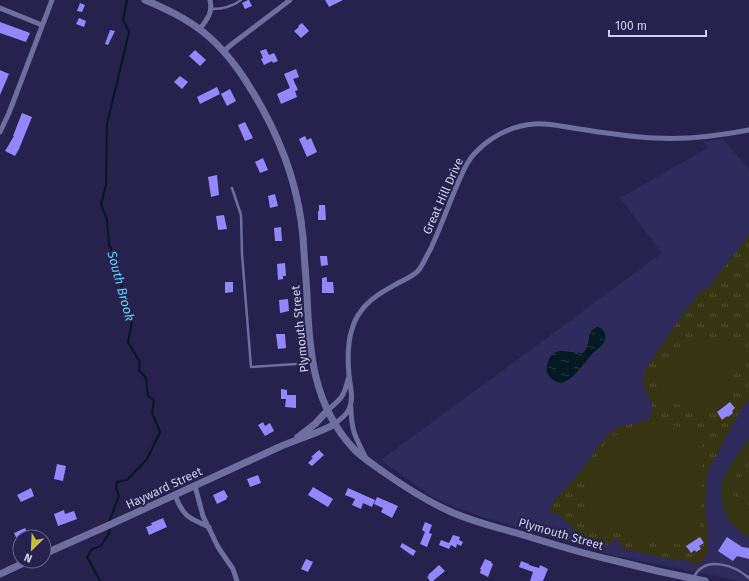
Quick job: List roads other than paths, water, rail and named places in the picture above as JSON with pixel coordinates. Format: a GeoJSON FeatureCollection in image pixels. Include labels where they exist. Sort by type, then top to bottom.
{"type":"FeatureCollection","features":[{"type":"Feature","properties":{"kind":"main road","name":"Plymouth Street"},"geometry":{"type":"LineString","coordinates":[[145,0],[181,17],[200,29],[224,51],[250,86],[279,143],[294,185],[302,227],[308,329],[312,363],[319,390],[328,410],[335,424],[352,448],[367,461],[416,494],[456,514],[594,556],[650,570],[705,581]]}},
{"type":"Feature","properties":{"kind":"main road","name":"Hayward Street"},"geometry":{"type":"LineString","coordinates":[[293,441],[315,424],[328,410]]}},
{"type":"Feature","properties":{"kind":"main road","name":"Hayward Street"},"geometry":{"type":"LineString","coordinates":[[52,550],[293,441],[321,432],[335,424]]}},
{"type":"Feature","properties":{"kind":"main road"},"geometry":{"type":"LineString","coordinates":[[0,574],[12,568]]}},
{"type":"Feature","properties":{"kind":"street"},"geometry":{"type":"LineString","coordinates":[[0,132],[9,113],[52,0]]}},
{"type":"Feature","properties":{"kind":"street"},"geometry":{"type":"LineString","coordinates":[[200,29],[209,15],[211,9],[210,0]]}},
{"type":"Feature","properties":{"kind":"street"},"geometry":{"type":"LineString","coordinates":[[224,51],[290,0]]}},
{"type":"Feature","properties":{"kind":"street"},"geometry":{"type":"LineString","coordinates":[[0,8],[42,25]]}},
{"type":"Feature","properties":{"kind":"street","name":"Great Hill Drive"},"geometry":{"type":"LineString","coordinates":[[335,424],[349,410],[351,403],[348,357],[349,340],[352,327],[358,314],[366,304],[374,298],[418,271],[434,242],[464,168],[474,154],[491,140],[514,128],[535,124],[558,125],[656,138],[706,136],[749,130]]}},
{"type":"Feature","properties":{"kind":"street","name":"Great Hill Drive"},"geometry":{"type":"LineString","coordinates":[[328,410],[344,394],[349,375]]}},
{"type":"Feature","properties":{"kind":"street","name":"Great Hill Drive"},"geometry":{"type":"LineString","coordinates":[[351,394],[353,430],[357,442],[367,461]]}},
{"type":"Feature","properties":{"kind":"street"},"geometry":{"type":"LineString","coordinates":[[195,486],[203,516],[218,547],[233,569],[237,581]]}},
{"type":"Feature","properties":{"kind":"street"},"geometry":{"type":"LineString","coordinates":[[175,494],[179,506],[189,518],[209,527]]}},
{"type":"Feature","properties":{"kind":"lane"},"geometry":{"type":"LineString","coordinates":[[211,9],[221,9],[235,5],[241,0]]}},
{"type":"Feature","properties":{"kind":"lane"},"geometry":{"type":"LineString","coordinates":[[232,188],[241,215],[242,254],[251,367],[312,363]]}},
{"type":"Feature","properties":{"kind":"lane"},"geometry":{"type":"LineString","coordinates":[[694,579],[696,574],[702,568],[712,564],[725,565],[748,576]]}},
{"type":"Feature","properties":{"kind":"water"},"geometry":{"type":"Polygon","coordinates":[[[597,327],[604,331],[605,342],[568,380],[560,382],[551,378],[547,368],[551,356],[554,353],[563,351],[583,353],[587,348],[591,331],[597,327]]]}},
{"type":"Feature","properties":{"kind":"waterway","name":"South Brook"},"geometry":{"type":"LineString","coordinates":[[110,522],[119,496],[116,488],[117,482],[127,480],[147,459],[160,432],[152,413],[154,400],[148,396],[146,378],[139,370],[140,362],[128,342],[132,322],[123,303],[121,278],[114,269],[115,257],[109,245],[107,220],[101,204],[106,185],[107,124],[129,32],[123,19],[127,0]]}},
{"type":"Feature","properties":{"kind":"waterway","name":"South Brook"},"geometry":{"type":"LineString","coordinates":[[100,581],[87,557],[92,549],[101,546],[109,533],[110,527]]}}]}
